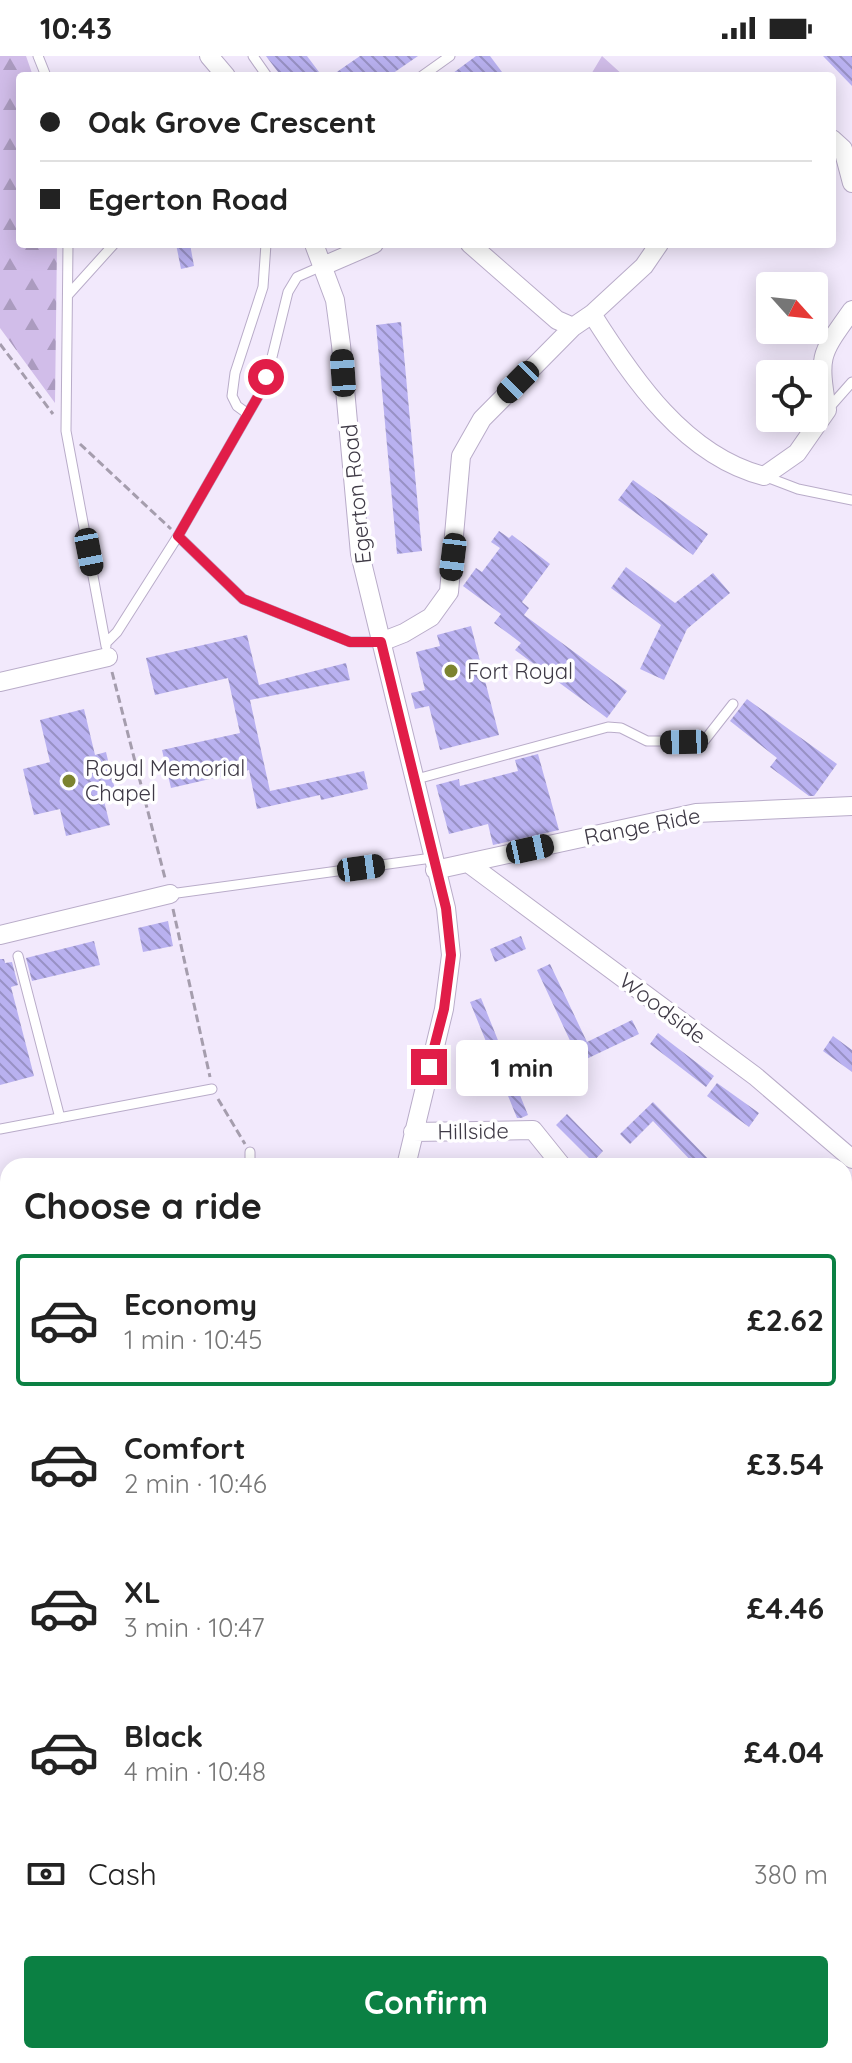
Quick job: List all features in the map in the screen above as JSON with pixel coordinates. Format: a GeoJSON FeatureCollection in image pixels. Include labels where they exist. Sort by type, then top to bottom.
{"type":"FeatureCollection","features":[{"type":"Feature","properties":{"kind":"street"},"geometry":{"type":"LineString","coordinates":[[209,56],[223,72]]}},
{"type":"Feature","properties":{"kind":"street"},"geometry":{"type":"LineString","coordinates":[[836,143],[843,149],[852,183]]}},
{"type":"Feature","properties":{"kind":"street","name":"Egerton Road"},"geometry":{"type":"LineString","coordinates":[[316,248],[335,300],[360,554],[446,908],[451,955],[444,1009],[408,1158]]}},
{"type":"Feature","properties":{"kind":"street"},"geometry":{"type":"LineString","coordinates":[[323,266],[365,248]]}},
{"type":"Feature","properties":{"kind":"street"},"geometry":{"type":"LineString","coordinates":[[475,248],[557,320],[573,327]]}},
{"type":"Feature","properties":{"kind":"street"},"geometry":{"type":"LineString","coordinates":[[381,642],[431,617],[449,592],[461,456],[482,419],[573,327],[592,314],[644,266],[656,248]]}},
{"type":"Feature","properties":{"kind":"street"},"geometry":{"type":"LineString","coordinates":[[822,360],[824,349],[852,310]]}},
{"type":"Feature","properties":{"kind":"street"},"geometry":{"type":"LineString","coordinates":[[592,314],[650,397],[696,442],[741,470],[764,476],[797,453],[812,432]]}},
{"type":"Feature","properties":{"kind":"street"},"geometry":{"type":"LineString","coordinates":[[0,682],[107,650]]}},
{"type":"Feature","properties":{"kind":"street","name":"Range Ride"},"geometry":{"type":"LineString","coordinates":[[434,864],[468,863],[696,813],[852,806]]}},
{"type":"Feature","properties":{"kind":"street","name":"Woodside"},"geometry":{"type":"LineString","coordinates":[[468,863],[755,1076],[851,1158]]}},
{"type":"Feature","properties":{"kind":"street"},"geometry":{"type":"LineString","coordinates":[[0,935],[170,894]]}},
{"type":"Feature","properties":{"kind":"street","name":"Hillside"},"geometry":{"type":"LineString","coordinates":[[413,1132],[533,1130],[556,1158]]}},
{"type":"Feature","properties":{"kind":"lane"},"geometry":{"type":"LineString","coordinates":[[428,72],[450,56]]}},
{"type":"Feature","properties":{"kind":"lane"},"geometry":{"type":"LineString","coordinates":[[68,248],[66,431],[107,650]]}},
{"type":"Feature","properties":{"kind":"lane"},"geometry":{"type":"LineString","coordinates":[[68,295],[110,248]]}},
{"type":"Feature","properties":{"kind":"lane"},"geometry":{"type":"LineString","coordinates":[[248,414],[237,406],[232,396],[235,373],[263,287],[266,248]]}},
{"type":"Feature","properties":{"kind":"lane"},"geometry":{"type":"LineString","coordinates":[[107,650],[178,536],[260,393],[288,292],[297,277],[323,266]]}},
{"type":"Feature","properties":{"kind":"lane"},"geometry":{"type":"LineString","coordinates":[[828,409],[852,382]]}},
{"type":"Feature","properties":{"kind":"lane"},"geometry":{"type":"LineString","coordinates":[[764,476],[798,489],[852,500]]}},
{"type":"Feature","properties":{"kind":"lane"},"geometry":{"type":"LineString","coordinates":[[178,536],[243,599],[350,642],[381,642]]}},
{"type":"Feature","properties":{"kind":"lane"},"geometry":{"type":"LineString","coordinates":[[413,780],[608,727],[621,728],[647,741],[704,741],[733,704]]}},
{"type":"Feature","properties":{"kind":"lane"},"geometry":{"type":"LineString","coordinates":[[170,894],[434,864]]}},
{"type":"Feature","properties":{"kind":"lane"},"geometry":{"type":"LineString","coordinates":[[18,956],[60,1118]]}},
{"type":"Feature","properties":{"kind":"lane"},"geometry":{"type":"LineString","coordinates":[[0,1129],[212,1089]]}},
{"type":"Feature","properties":{"kind":"lane"},"geometry":{"type":"LineString","coordinates":[[250,1152],[250,1158]]}},
{"type":"Feature","properties":{"kind":"path"},"geometry":{"type":"LineString","coordinates":[[0,344],[66,431],[178,536]]}},
{"type":"Feature","properties":{"kind":"path"},"geometry":{"type":"LineString","coordinates":[[107,650],[170,894],[212,1089],[250,1152]]}},
{"type":"Feature","properties":{"kind":"green space"},"geometry":{"type":"Polygon","coordinates":[[[0,56],[26,56],[32,72],[16,72],[16,248],[57,248],[55,403],[0,328],[0,56]]]}},
{"type":"Feature","properties":{"kind":"green space"},"geometry":{"type":"Polygon","coordinates":[[[602,56],[620,72],[592,72],[602,56]]]}},
{"type":"Feature","properties":{"kind":"building"},"geometry":{"type":"Polygon","coordinates":[[[266,56],[307,56],[319,72],[278,72],[266,56]]]}},
{"type":"Feature","properties":{"kind":"building"},"geometry":{"type":"Polygon","coordinates":[[[360,56],[418,56],[395,72],[337,72],[360,56]]]}},
{"type":"Feature","properties":{"kind":"building"},"geometry":{"type":"Polygon","coordinates":[[[476,56],[490,56],[502,72],[454,72],[476,56]]]}},
{"type":"Feature","properties":{"kind":"building"},"geometry":{"type":"Polygon","coordinates":[[[823,56],[852,56],[852,86],[823,56]]]}},
{"type":"Feature","properties":{"kind":"building"},"geometry":{"type":"Polygon","coordinates":[[[177,248],[191,248],[194,266],[181,269],[177,248]]]}},
{"type":"Feature","properties":{"kind":"building"},"geometry":{"type":"Polygon","coordinates":[[[401,322],[422,551],[397,554],[376,325],[401,322]]]}},
{"type":"Feature","properties":{"kind":"building"},"geometry":{"type":"Polygon","coordinates":[[[633,480],[708,534],[693,555],[618,500],[633,480]]]}},
{"type":"Feature","properties":{"kind":"building"},"geometry":{"type":"Polygon","coordinates":[[[499,531],[509,538],[512,535],[550,564],[522,602],[529,608],[524,615],[627,691],[607,718],[515,650],[521,643],[494,623],[501,614],[463,586],[476,568],[482,572],[500,548],[491,542],[499,531]]]}},
{"type":"Feature","properties":{"kind":"building"},"geometry":{"type":"Polygon","coordinates":[[[626,567],[675,603],[713,573],[730,593],[687,629],[664,680],[640,669],[661,625],[611,588],[626,567]]]}},
{"type":"Feature","properties":{"kind":"building","name":"Fort Royal"},"geometry":{"type":"Polygon","coordinates":[[[471,626],[499,735],[440,750],[429,706],[415,709],[411,693],[425,690],[416,652],[440,646],[437,635],[471,626]]]}},
{"type":"Feature","properties":{"kind":"building"},"geometry":{"type":"Polygon","coordinates":[[[247,635],[259,685],[346,663],[350,680],[250,700],[270,791],[364,771],[368,789],[321,800],[320,795],[257,809],[249,770],[171,788],[162,750],[240,733],[228,678],[155,695],[146,658],[247,635]]]}},
{"type":"Feature","properties":{"kind":"building"},"geometry":{"type":"Polygon","coordinates":[[[747,699],[837,764],[814,796],[809,796],[770,767],[777,758],[730,721],[747,699]]]}},
{"type":"Feature","properties":{"kind":"building","name":"Royal Memorial Chapel"},"geometry":{"type":"Polygon","coordinates":[[[84,709],[95,755],[106,752],[116,794],[103,797],[110,825],[66,836],[60,809],[34,815],[23,769],[50,762],[40,720],[84,709]]]}},
{"type":"Feature","properties":{"kind":"building"},"geometry":{"type":"Polygon","coordinates":[[[538,754],[559,830],[493,845],[488,824],[449,834],[436,785],[459,779],[460,786],[518,771],[515,760],[538,754]]]}},
{"type":"Feature","properties":{"kind":"building"},"geometry":{"type":"Polygon","coordinates":[[[168,921],[173,946],[143,952],[138,928],[168,921]]]}},
{"type":"Feature","properties":{"kind":"building"},"geometry":{"type":"Polygon","coordinates":[[[521,936],[526,949],[495,962],[490,949],[521,936]]]}},
{"type":"Feature","properties":{"kind":"building"},"geometry":{"type":"Polygon","coordinates":[[[94,941],[100,965],[32,981],[26,958],[94,941]]]}},
{"type":"Feature","properties":{"kind":"building"},"geometry":{"type":"Polygon","coordinates":[[[0,959],[4,959],[5,963],[12,962],[18,985],[11,987],[34,1076],[0,1085],[0,959]]]}},
{"type":"Feature","properties":{"kind":"building"},"geometry":{"type":"Polygon","coordinates":[[[550,964],[587,1042],[632,1020],[639,1034],[580,1062],[537,970],[550,964]]]}},
{"type":"Feature","properties":{"kind":"building"},"geometry":{"type":"Polygon","coordinates":[[[481,998],[528,1115],[521,1118],[517,1118],[470,1002],[481,998]]]}},
{"type":"Feature","properties":{"kind":"building"},"geometry":{"type":"Polygon","coordinates":[[[658,1033],[714,1076],[706,1087],[650,1044],[658,1033]]]}},
{"type":"Feature","properties":{"kind":"building"},"geometry":{"type":"Polygon","coordinates":[[[833,1036],[852,1050],[852,1072],[823,1051],[833,1036]]]}},
{"type":"Feature","properties":{"kind":"building"},"geometry":{"type":"Polygon","coordinates":[[[717,1083],[759,1113],[749,1127],[707,1096],[717,1083]]]}},
{"type":"Feature","properties":{"kind":"building"},"geometry":{"type":"Polygon","coordinates":[[[653,1102],[707,1158],[688,1158],[653,1121],[630,1144],[620,1134],[653,1102]]]}},
{"type":"Feature","properties":{"kind":"building"},"geometry":{"type":"Polygon","coordinates":[[[567,1114],[603,1151],[597,1158],[589,1158],[556,1125],[567,1114]]]}},
{"type":"Feature","properties":{"kind":"place","name":"Fort Royal"},"geometry":{"type":"Point","coordinates":[451,671]}},
{"type":"Feature","properties":{"kind":"place","name":"Royal Memorial Chapel"},"geometry":{"type":"Point","coordinates":[69,781]}},
{"type":"Feature","properties":{"kind":"route"},"geometry":{"type":"LineString","coordinates":[[266,377],[260,393],[178,536],[243,599],[350,642],[381,642],[446,908],[451,955],[444,1009],[429,1067]]}}]}
